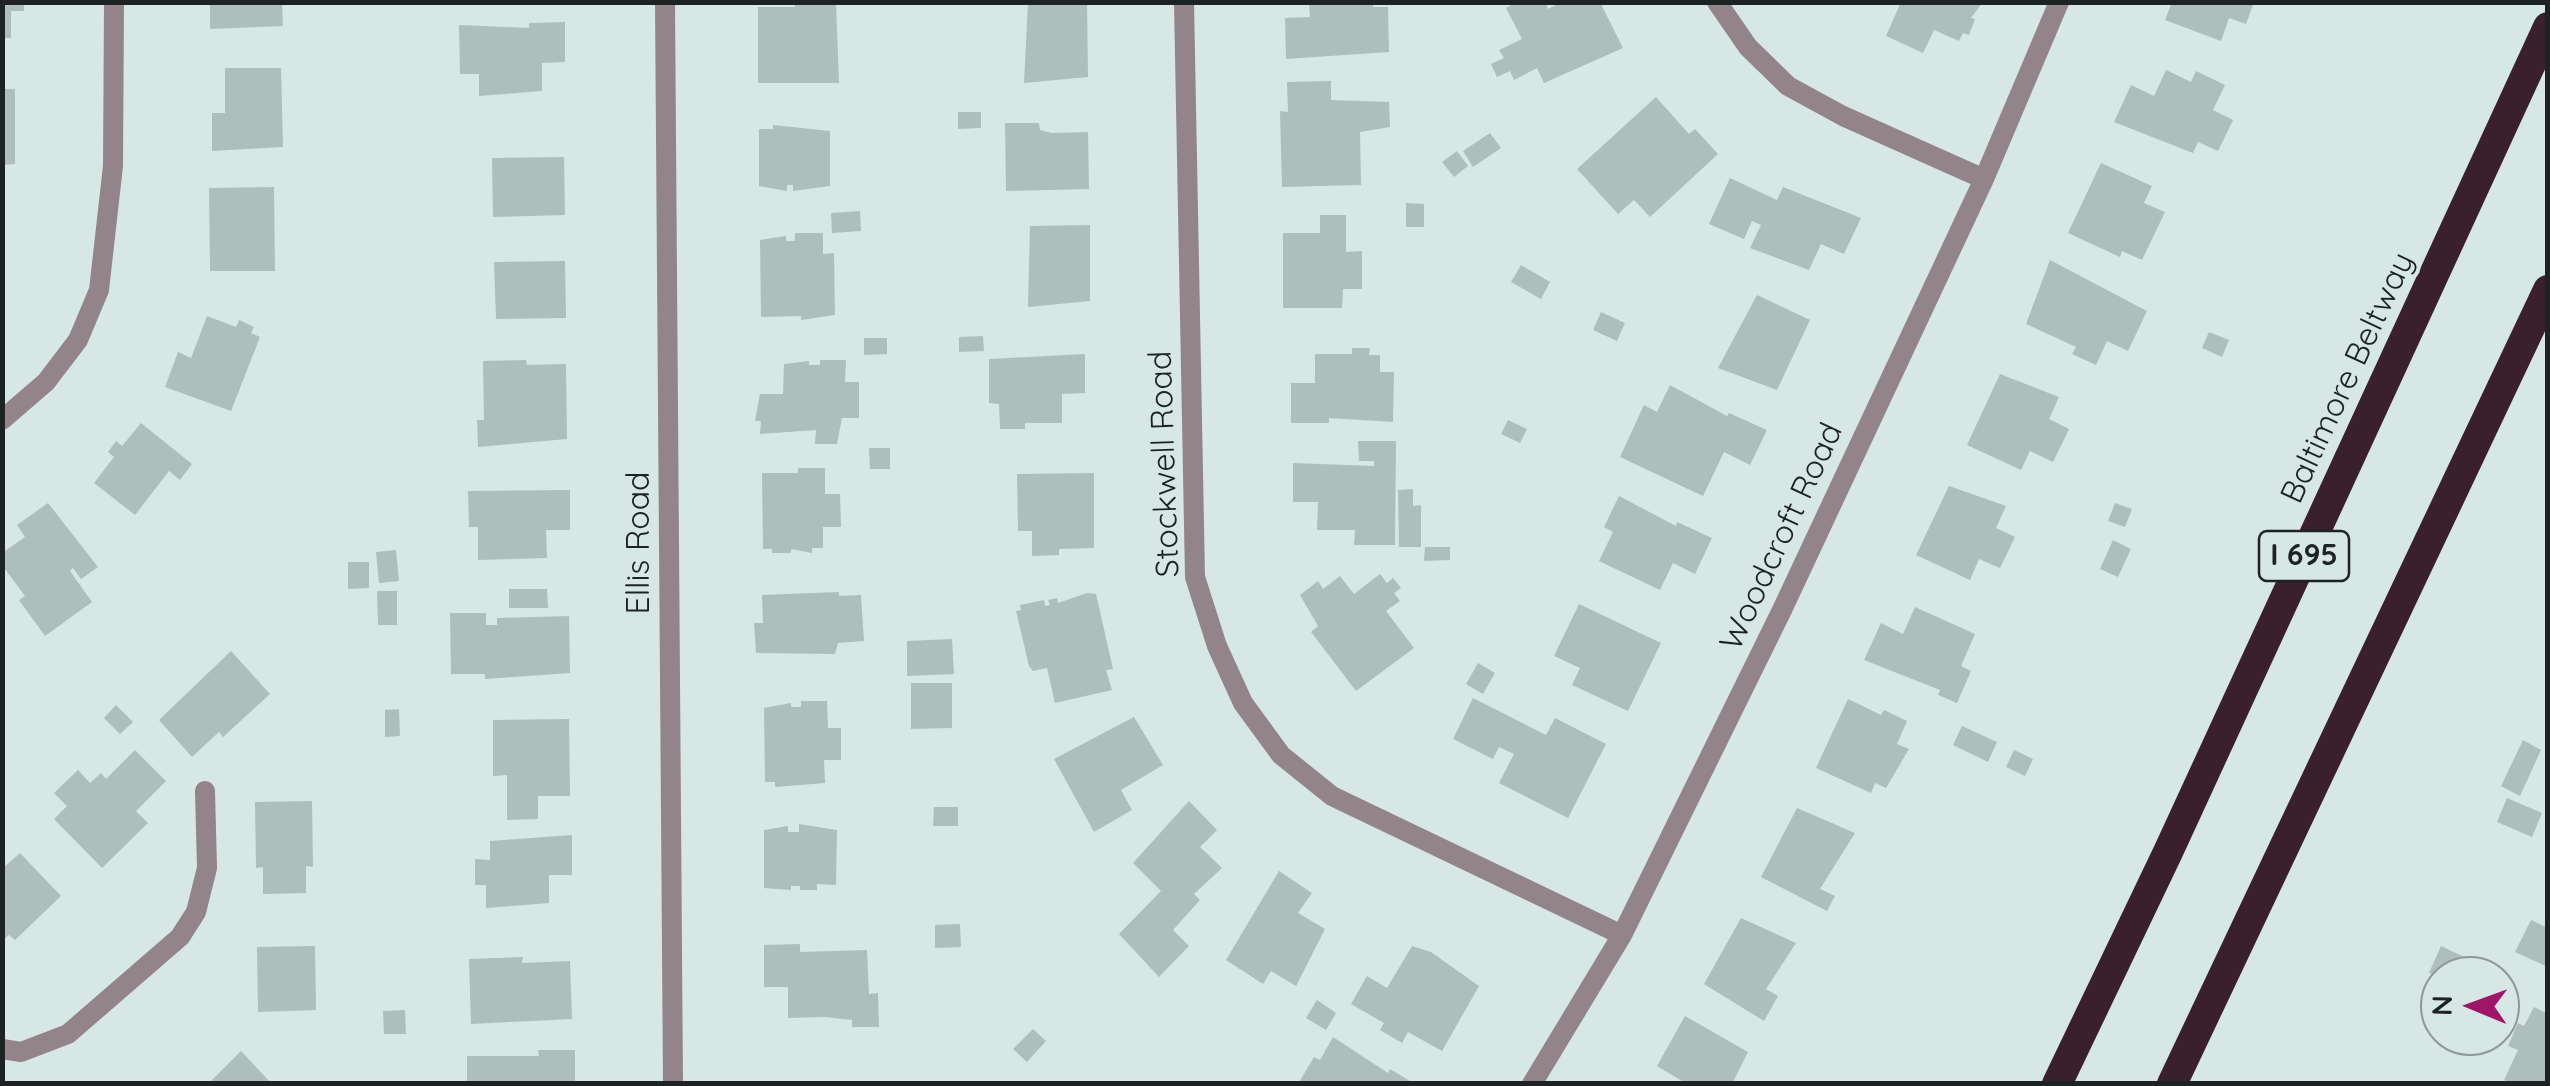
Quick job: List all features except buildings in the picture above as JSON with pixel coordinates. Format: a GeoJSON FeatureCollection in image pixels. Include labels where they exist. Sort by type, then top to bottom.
{"type":"FeatureCollection","features":[{"type":"Feature","properties":{"kind":"highway","name":"Baltimore Beltway"},"geometry":{"type":"LineString","coordinates":[[2057,1084],[2548,27]]}},
{"type":"Feature","properties":{"kind":"highway"},"geometry":{"type":"LineString","coordinates":[[2172,1084],[2548,290]]}},
{"type":"Feature","properties":{"kind":"street"},"geometry":{"type":"LineString","coordinates":[[2,420],[46,382],[78,340],[99,290],[114,166],[114,2]]}},
{"type":"Feature","properties":{"kind":"street","name":"Ellis Road"},"geometry":{"type":"LineString","coordinates":[[665,2],[673,1084]]}},
{"type":"Feature","properties":{"kind":"street","name":"Stockwell Road"},"geometry":{"type":"LineString","coordinates":[[1184,2],[1195,577],[1216,646],[1244,703],[1281,754],[1332,796],[1622,936]]}},
{"type":"Feature","properties":{"kind":"street"},"geometry":{"type":"LineString","coordinates":[[1717,2],[1748,47],[1788,86],[1843,116],[1984,179]]}},
{"type":"Feature","properties":{"kind":"street","name":"Woodcroft Road"},"geometry":{"type":"LineString","coordinates":[[1532,1084],[1622,936],[1984,179],[2058,2]]}},
{"type":"Feature","properties":{"kind":"street"},"geometry":{"type":"LineString","coordinates":[[2,1048],[21,1052],[68,1034],[180,937],[196,912],[208,868],[205,791]]}}]}
